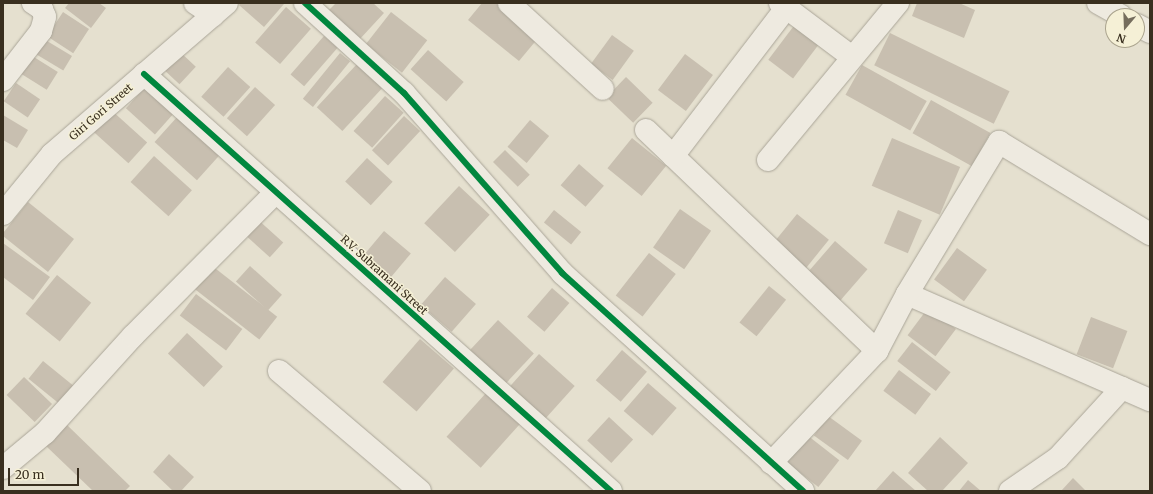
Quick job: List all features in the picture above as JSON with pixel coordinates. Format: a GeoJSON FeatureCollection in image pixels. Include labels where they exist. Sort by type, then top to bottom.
{"type":"FeatureCollection","features":[{"type":"Feature","properties":{"kind":"street"},"geometry":{"type":"LineString","coordinates":[[3,80],[41,31],[45,17],[42,9],[33,3]]}},
{"type":"Feature","properties":{"kind":"street"},"geometry":{"type":"LineString","coordinates":[[195,3],[220,9]]}},
{"type":"Feature","properties":{"kind":"street"},"geometry":{"type":"LineString","coordinates":[[305,3],[404,93],[562,273],[803,491]]}},
{"type":"Feature","properties":{"kind":"street"},"geometry":{"type":"LineString","coordinates":[[509,3],[603,89]]}},
{"type":"Feature","properties":{"kind":"street"},"geometry":{"type":"LineString","coordinates":[[768,160],[898,3]]}},
{"type":"Feature","properties":{"kind":"street"},"geometry":{"type":"LineString","coordinates":[[1098,3],[1107,8]]}},
{"type":"Feature","properties":{"kind":"street"},"geometry":{"type":"LineString","coordinates":[[673,156],[783,5],[852,57]]}},
{"type":"Feature","properties":{"kind":"street","name":"Giri Gori Street"},"geometry":{"type":"LineString","coordinates":[[3,214],[52,154],[220,9]]}},
{"type":"Feature","properties":{"kind":"street","name":"R.V. Subramani Street"},"geometry":{"type":"LineString","coordinates":[[144,74],[610,491]]}},
{"type":"Feature","properties":{"kind":"street"},"geometry":{"type":"LineString","coordinates":[[646,130],[877,350]]}},
{"type":"Feature","properties":{"kind":"street"},"geometry":{"type":"LineString","coordinates":[[771,463],[877,350],[906,294],[1000,142],[1150,234]]}},
{"type":"Feature","properties":{"kind":"street"},"geometry":{"type":"LineString","coordinates":[[3,468],[45,433],[133,336],[276,192]]}},
{"type":"Feature","properties":{"kind":"street"},"geometry":{"type":"LineString","coordinates":[[906,294],[1150,400]]}},
{"type":"Feature","properties":{"kind":"street"},"geometry":{"type":"LineString","coordinates":[[279,370],[420,491]]}},
{"type":"Feature","properties":{"kind":"street"},"geometry":{"type":"LineString","coordinates":[[1010,491],[1058,458],[1122,388]]}},
{"type":"Feature","properties":{"kind":"building"},"geometry":{"type":"Polygon","coordinates":[[[69,3],[99,3],[106,8],[91,28],[65,8],[69,3]]]}},
{"type":"Feature","properties":{"kind":"building"},"geometry":{"type":"Polygon","coordinates":[[[241,3],[284,4],[264,27],[239,5],[241,3]]]}},
{"type":"Feature","properties":{"kind":"building"},"geometry":{"type":"Polygon","coordinates":[[[336,3],[373,3],[384,13],[359,40],[327,12],[336,3]]]}},
{"type":"Feature","properties":{"kind":"building"},"geometry":{"type":"Polygon","coordinates":[[[482,3],[496,3],[539,37],[519,61],[468,20],[482,3]]]}},
{"type":"Feature","properties":{"kind":"building"},"geometry":{"type":"Polygon","coordinates":[[[917,3],[959,3],[975,10],[964,38],[912,16],[917,3]]]}},
{"type":"Feature","properties":{"kind":"building"},"geometry":{"type":"Polygon","coordinates":[[[286,7],[311,29],[280,64],[255,42],[286,7]]]}},
{"type":"Feature","properties":{"kind":"building"},"geometry":{"type":"Polygon","coordinates":[[[63,12],[89,29],[73,53],[47,36],[63,12]]]}},
{"type":"Feature","properties":{"kind":"building"},"geometry":{"type":"Polygon","coordinates":[[[391,12],[427,40],[402,73],[366,44],[391,12]]]}},
{"type":"Feature","properties":{"kind":"building"},"geometry":{"type":"Polygon","coordinates":[[[796,23],[821,42],[793,78],[768,60],[796,23]]]}},
{"type":"Feature","properties":{"kind":"building"},"geometry":{"type":"Polygon","coordinates":[[[890,33],[1010,91],[994,124],[874,65],[890,33]]]}},
{"type":"Feature","properties":{"kind":"building"},"geometry":{"type":"Polygon","coordinates":[[[612,35],[634,51],[613,80],[591,64],[612,35]]]}},
{"type":"Feature","properties":{"kind":"building"},"geometry":{"type":"Polygon","coordinates":[[[324,36],[338,48],[304,86],[291,74],[324,36]]]}},
{"type":"Feature","properties":{"kind":"building"},"geometry":{"type":"Polygon","coordinates":[[[42,38],[72,56],[63,71],[33,53],[42,38]]]}},
{"type":"Feature","properties":{"kind":"building"},"geometry":{"type":"Polygon","coordinates":[[[428,50],[464,82],[446,101],[411,69],[428,50]]]}},
{"type":"Feature","properties":{"kind":"building"},"geometry":{"type":"Polygon","coordinates":[[[179,51],[196,67],[179,84],[163,69],[179,51]]]}},
{"type":"Feature","properties":{"kind":"building"},"geometry":{"type":"Polygon","coordinates":[[[340,53],[350,61],[313,107],[303,99],[340,53]]]}},
{"type":"Feature","properties":{"kind":"building"},"geometry":{"type":"Polygon","coordinates":[[[29,54],[58,72],[47,90],[18,72],[29,54]]]}},
{"type":"Feature","properties":{"kind":"building"},"geometry":{"type":"Polygon","coordinates":[[[685,54],[713,75],[686,111],[658,90],[685,54]]]}},
{"type":"Feature","properties":{"kind":"building"},"geometry":{"type":"Polygon","coordinates":[[[357,64],[383,88],[342,131],[317,107],[357,64]]]}},
{"type":"Feature","properties":{"kind":"building"},"geometry":{"type":"Polygon","coordinates":[[[862,65],[927,101],[910,131],[846,95],[862,65]]]}},
{"type":"Feature","properties":{"kind":"building"},"geometry":{"type":"Polygon","coordinates":[[[228,67],[250,87],[224,117],[201,97],[228,67]]]}},
{"type":"Feature","properties":{"kind":"building"},"geometry":{"type":"Polygon","coordinates":[[[626,77],[653,103],[633,123],[607,97],[626,77]]]}},
{"type":"Feature","properties":{"kind":"building"},"geometry":{"type":"Polygon","coordinates":[[[16,83],[40,99],[28,117],[4,101],[16,83]]]}},
{"type":"Feature","properties":{"kind":"building"},"geometry":{"type":"Polygon","coordinates":[[[146,86],[175,112],[155,134],[126,108],[146,86]]]}},
{"type":"Feature","properties":{"kind":"building"},"geometry":{"type":"Polygon","coordinates":[[[255,87],[275,105],[247,136],[227,118],[255,87]]]}},
{"type":"Feature","properties":{"kind":"building"},"geometry":{"type":"Polygon","coordinates":[[[385,96],[404,113],[372,148],[354,131],[385,96]]]}},
{"type":"Feature","properties":{"kind":"building"},"geometry":{"type":"Polygon","coordinates":[[[931,100],[990,133],[972,166],[913,133],[931,100]]]}},
{"type":"Feature","properties":{"kind":"building"},"geometry":{"type":"Polygon","coordinates":[[[110,109],[147,142],[128,163],[91,130],[110,109]]]}},
{"type":"Feature","properties":{"kind":"building"},"geometry":{"type":"Polygon","coordinates":[[[3,115],[28,130],[17,148],[3,140],[3,115]]]}},
{"type":"Feature","properties":{"kind":"building"},"geometry":{"type":"Polygon","coordinates":[[[178,116],[220,154],[197,180],[155,142],[178,116]]]}},
{"type":"Feature","properties":{"kind":"building"},"geometry":{"type":"Polygon","coordinates":[[[404,116],[420,131],[388,165],[372,150],[404,116]]]}},
{"type":"Feature","properties":{"kind":"building"},"geometry":{"type":"Polygon","coordinates":[[[530,120],[549,136],[527,163],[508,147],[530,120]]]}},
{"type":"Feature","properties":{"kind":"building"},"geometry":{"type":"Polygon","coordinates":[[[632,138],[666,166],[642,196],[607,168],[632,138]]]}},
{"type":"Feature","properties":{"kind":"building"},"geometry":{"type":"Polygon","coordinates":[[[892,138],[960,167],[940,215],[872,186],[892,138]]]}},
{"type":"Feature","properties":{"kind":"building"},"geometry":{"type":"Polygon","coordinates":[[[505,150],[530,175],[518,187],[493,162],[505,150]]]}},
{"type":"Feature","properties":{"kind":"building"},"geometry":{"type":"Polygon","coordinates":[[[154,156],[192,190],[168,216],[131,182],[154,156]]]}},
{"type":"Feature","properties":{"kind":"building"},"geometry":{"type":"Polygon","coordinates":[[[367,158],[393,182],[371,205],[345,181],[367,158]]]}},
{"type":"Feature","properties":{"kind":"building"},"geometry":{"type":"Polygon","coordinates":[[[579,164],[604,186],[586,207],[561,185],[579,164]]]}},
{"type":"Feature","properties":{"kind":"building"},"geometry":{"type":"Polygon","coordinates":[[[459,186],[490,215],[455,252],[424,223],[459,186]]]}},
{"type":"Feature","properties":{"kind":"building"},"geometry":{"type":"Polygon","coordinates":[[[28,202],[74,239],[48,272],[3,236],[3,233],[28,202]]]}},
{"type":"Feature","properties":{"kind":"building"},"geometry":{"type":"Polygon","coordinates":[[[680,209],[711,231],[684,269],[653,248],[680,209]]]}},
{"type":"Feature","properties":{"kind":"building"},"geometry":{"type":"Polygon","coordinates":[[[554,210],[581,232],[571,244],[544,222],[554,210]]]}},
{"type":"Feature","properties":{"kind":"building"},"geometry":{"type":"Polygon","coordinates":[[[898,210],[922,220],[908,253],[884,243],[898,210]]]}},
{"type":"Feature","properties":{"kind":"building"},"geometry":{"type":"Polygon","coordinates":[[[797,214],[829,240],[803,272],[771,246],[797,214]]]}},
{"type":"Feature","properties":{"kind":"building"},"geometry":{"type":"Polygon","coordinates":[[[255,217],[283,242],[270,257],[242,232],[255,217]]]}},
{"type":"Feature","properties":{"kind":"building"},"geometry":{"type":"Polygon","coordinates":[[[384,231],[411,253],[390,279],[363,256],[384,231]]]}},
{"type":"Feature","properties":{"kind":"building"},"geometry":{"type":"Polygon","coordinates":[[[835,241],[867,269],[837,305],[804,276],[835,241]]]}},
{"type":"Feature","properties":{"kind":"building"},"geometry":{"type":"Polygon","coordinates":[[[3,243],[50,277],[33,300],[3,277],[3,243]]]}},
{"type":"Feature","properties":{"kind":"building"},"geometry":{"type":"Polygon","coordinates":[[[957,248],[987,270],[964,301],[934,280],[957,248]]]}},
{"type":"Feature","properties":{"kind":"building"},"geometry":{"type":"Polygon","coordinates":[[[649,253],[676,274],[643,316],[616,296],[649,253]]]}},
{"type":"Feature","properties":{"kind":"building"},"geometry":{"type":"Polygon","coordinates":[[[211,265],[277,317],[259,340],[193,288],[211,265]]]}},
{"type":"Feature","properties":{"kind":"building"},"geometry":{"type":"Polygon","coordinates":[[[250,266],[282,295],[268,310],[236,282],[250,266]]]}},
{"type":"Feature","properties":{"kind":"building"},"geometry":{"type":"Polygon","coordinates":[[[57,275],[91,303],[60,342],[26,314],[57,275]]]}},
{"type":"Feature","properties":{"kind":"building"},"geometry":{"type":"Polygon","coordinates":[[[445,277],[476,304],[452,332],[421,305],[445,277]]]}},
{"type":"Feature","properties":{"kind":"building"},"geometry":{"type":"Polygon","coordinates":[[[769,286],[786,300],[757,336],[739,323],[769,286]]]}},
{"type":"Feature","properties":{"kind":"building"},"geometry":{"type":"Polygon","coordinates":[[[552,288],[569,303],[544,332],[527,317],[552,288]]]}},
{"type":"Feature","properties":{"kind":"building"},"geometry":{"type":"Polygon","coordinates":[[[196,294],[242,329],[226,350],[180,316],[196,294]]]}},
{"type":"Feature","properties":{"kind":"building"},"geometry":{"type":"Polygon","coordinates":[[[928,308],[956,329],[935,356],[908,335],[928,308]]]}},
{"type":"Feature","properties":{"kind":"building"},"geometry":{"type":"Polygon","coordinates":[[[1091,317],[1127,331],[1113,368],[1077,354],[1091,317]]]}},
{"type":"Feature","properties":{"kind":"building"},"geometry":{"type":"Polygon","coordinates":[[[498,320],[534,353],[506,383],[470,350],[498,320]]]}},
{"type":"Feature","properties":{"kind":"building"},"geometry":{"type":"Polygon","coordinates":[[[187,333],[223,366],[204,387],[168,353],[187,333]]]}},
{"type":"Feature","properties":{"kind":"building"},"geometry":{"type":"Polygon","coordinates":[[[420,339],[454,369],[417,412],[383,382],[420,339]]]}},
{"type":"Feature","properties":{"kind":"building"},"geometry":{"type":"Polygon","coordinates":[[[912,342],[951,372],[936,391],[897,361],[912,342]]]}},
{"type":"Feature","properties":{"kind":"building"},"geometry":{"type":"Polygon","coordinates":[[[622,350],[647,372],[621,402],[596,380],[622,350]]]}},
{"type":"Feature","properties":{"kind":"building"},"geometry":{"type":"Polygon","coordinates":[[[539,354],[575,386],[545,420],[509,387],[539,354]]]}},
{"type":"Feature","properties":{"kind":"building"},"geometry":{"type":"Polygon","coordinates":[[[43,361],[74,386],[60,404],[29,379],[43,361]]]}},
{"type":"Feature","properties":{"kind":"building"},"geometry":{"type":"Polygon","coordinates":[[[899,370],[931,394],[915,415],[883,391],[899,370]]]}},
{"type":"Feature","properties":{"kind":"building"},"geometry":{"type":"Polygon","coordinates":[[[24,377],[52,404],[35,422],[7,395],[24,377]]]}},
{"type":"Feature","properties":{"kind":"building"},"geometry":{"type":"Polygon","coordinates":[[[648,383],[677,408],[652,436],[624,411],[648,383]]]}},
{"type":"Feature","properties":{"kind":"building"},"geometry":{"type":"Polygon","coordinates":[[[486,393],[520,424],[481,468],[447,437],[486,393]]]}},
{"type":"Feature","properties":{"kind":"building"},"geometry":{"type":"Polygon","coordinates":[[[828,416],[862,441],[848,460],[814,435],[828,416]]]}},
{"type":"Feature","properties":{"kind":"building"},"geometry":{"type":"Polygon","coordinates":[[[609,417],[633,440],[611,463],[587,440],[609,417]]]}},
{"type":"Feature","properties":{"kind":"building"},"geometry":{"type":"Polygon","coordinates":[[[67,425],[130,486],[125,491],[93,491],[46,446],[67,425]]]}},
{"type":"Feature","properties":{"kind":"building"},"geometry":{"type":"Polygon","coordinates":[[[807,435],[839,460],[818,487],[786,462],[807,435]]]}},
{"type":"Feature","properties":{"kind":"building"},"geometry":{"type":"Polygon","coordinates":[[[940,437],[968,463],[942,491],[928,491],[908,473],[940,437]]]}},
{"type":"Feature","properties":{"kind":"building"},"geometry":{"type":"Polygon","coordinates":[[[169,454],[194,477],[181,491],[173,491],[153,472],[169,454]]]}},
{"type":"Feature","properties":{"kind":"building"},"geometry":{"type":"Polygon","coordinates":[[[893,471],[916,491],[875,491],[893,471]]]}},
{"type":"Feature","properties":{"kind":"building"},"geometry":{"type":"Polygon","coordinates":[[[1073,478],[1086,491],[1061,491],[1073,478]]]}},
{"type":"Feature","properties":{"kind":"building"},"geometry":{"type":"Polygon","coordinates":[[[968,480],[981,491],[959,491],[968,480]]]}},
{"type":"Feature","properties":{"kind":"cycle path"},"geometry":{"type":"LineString","coordinates":[[305,3],[404,93],[562,273],[803,491]]}},
{"type":"Feature","properties":{"kind":"cycle path"},"geometry":{"type":"LineString","coordinates":[[144,74],[611,491]]}}]}
